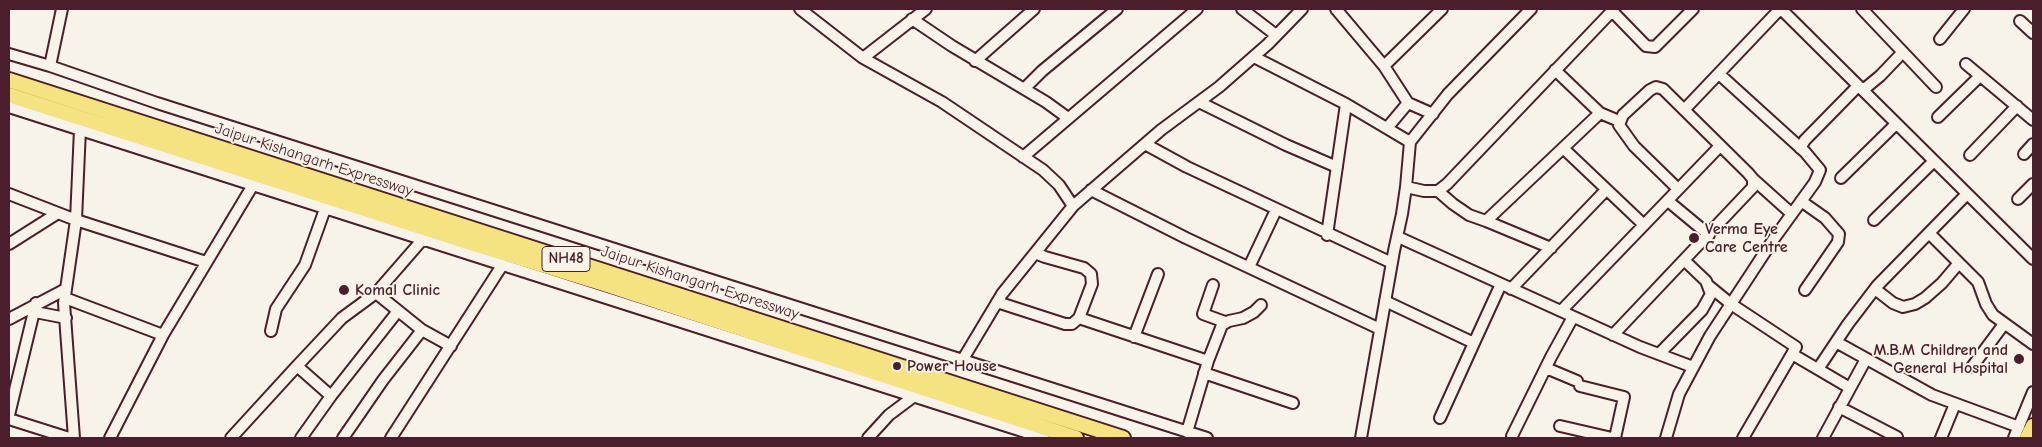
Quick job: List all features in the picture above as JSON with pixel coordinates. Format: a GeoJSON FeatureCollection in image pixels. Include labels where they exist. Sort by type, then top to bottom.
{"type":"FeatureCollection","features":[{"type":"Feature","properties":{"kind":"highway","name":"Jaipur Kishangarh Expressway"},"geometry":{"type":"LineString","coordinates":[[9,80],[1123,438]]}},
{"type":"Feature","properties":{"kind":"highway","name":"Jaipur Kishangarh Expressway"},"geometry":{"type":"LineString","coordinates":[[9,95],[601,283],[1076,438]]}},
{"type":"Feature","properties":{"kind":"street"},"geometry":{"type":"LineString","coordinates":[[50,66],[62,9]]}},
{"type":"Feature","properties":{"kind":"street"},"geometry":{"type":"LineString","coordinates":[[800,9],[863,58],[942,102],[1043,170],[1059,185],[1073,206]]}},
{"type":"Feature","properties":{"kind":"street"},"geometry":{"type":"LineString","coordinates":[[863,58],[926,9]]}},
{"type":"Feature","properties":{"kind":"street"},"geometry":{"type":"LineString","coordinates":[[975,60],[1034,9]]}},
{"type":"Feature","properties":{"kind":"street"},"geometry":{"type":"LineString","coordinates":[[1024,90],[1042,71],[1117,9]]}},
{"type":"Feature","properties":{"kind":"street"},"geometry":{"type":"LineString","coordinates":[[1023,157],[1197,9]]}},
{"type":"Feature","properties":{"kind":"street"},"geometry":{"type":"LineString","coordinates":[[1242,9],[1276,36]]}},
{"type":"Feature","properties":{"kind":"street"},"geometry":{"type":"LineString","coordinates":[[963,359],[997,302],[1073,206],[1145,144],[1254,57],[1302,9]]}},
{"type":"Feature","properties":{"kind":"street"},"geometry":{"type":"LineString","coordinates":[[1336,9],[1384,66],[1408,103],[1433,114]]}},
{"type":"Feature","properties":{"kind":"street"},"geometry":{"type":"LineString","coordinates":[[1384,66],[1438,13],[1426,9]]}},
{"type":"Feature","properties":{"kind":"street"},"geometry":{"type":"LineString","coordinates":[[1361,438],[1398,237],[1406,187],[1410,142],[1448,94],[1531,9]]}},
{"type":"Feature","properties":{"kind":"street"},"geometry":{"type":"LineString","coordinates":[[1406,187],[1424,191],[1438,191],[1447,184],[1613,10],[1646,46],[1655,47],[1693,9]]}},
{"type":"Feature","properties":{"kind":"street"},"geometry":{"type":"LineString","coordinates":[[1684,110],[1780,9],[2033,259]]}},
{"type":"Feature","properties":{"kind":"street"},"geometry":{"type":"LineString","coordinates":[[1862,9],[1936,87]]}},
{"type":"Feature","properties":{"kind":"street"},"geometry":{"type":"LineString","coordinates":[[1940,39],[1964,9]]}},
{"type":"Feature","properties":{"kind":"street"},"geometry":{"type":"LineString","coordinates":[[912,19],[1068,118]]}},
{"type":"Feature","properties":{"kind":"street"},"geometry":{"type":"LineString","coordinates":[[2020,21],[2033,33]]}},
{"type":"Feature","properties":{"kind":"street"},"geometry":{"type":"LineString","coordinates":[[1800,148],[1805,140],[1860,88],[1880,76],[1903,52]]}},
{"type":"Feature","properties":{"kind":"street"},"geometry":{"type":"LineString","coordinates":[[9,54],[50,66],[195,116],[1207,438]]}},
{"type":"Feature","properties":{"kind":"street"},"geometry":{"type":"LineString","coordinates":[[1254,57],[1346,104],[1410,142]]}},
{"type":"Feature","properties":{"kind":"street"},"geometry":{"type":"LineString","coordinates":[[1966,64],[2033,120]]}},
{"type":"Feature","properties":{"kind":"street"},"geometry":{"type":"LineString","coordinates":[[1555,70],[1600,113],[1620,121]]}},
{"type":"Feature","properties":{"kind":"street"},"geometry":{"type":"LineString","coordinates":[[1666,438],[1679,394],[1693,367],[1731,304],[1815,182],[1820,170],[1800,148],[1719,74]]}},
{"type":"Feature","properties":{"kind":"street"},"geometry":{"type":"LineString","coordinates":[[1938,117],[1980,76]]}},
{"type":"Feature","properties":{"kind":"street"},"geometry":{"type":"LineString","coordinates":[[1678,189],[1634,146],[1619,125],[1623,115],[1650,90],[1656,87],[1663,89],[1792,214]]}},
{"type":"Feature","properties":{"kind":"street"},"geometry":{"type":"LineString","coordinates":[[1199,102],[1286,145],[1337,167]]}},
{"type":"Feature","properties":{"kind":"street"},"geometry":{"type":"LineString","coordinates":[[1387,128],[1408,103]]}},
{"type":"Feature","properties":{"kind":"street"},"geometry":{"type":"LineString","coordinates":[[1328,234],[1346,104]]}},
{"type":"Feature","properties":{"kind":"street"},"geometry":{"type":"LineString","coordinates":[[1970,155],[2017,106]]}},
{"type":"Feature","properties":{"kind":"street"},"geometry":{"type":"LineString","coordinates":[[9,107],[1044,438]]}},
{"type":"Feature","properties":{"kind":"street"},"geometry":{"type":"LineString","coordinates":[[1486,220],[1600,113]]}},
{"type":"Feature","properties":{"kind":"street"},"geometry":{"type":"LineString","coordinates":[[1841,178],[1896,124]]}},
{"type":"Feature","properties":{"kind":"street"},"geometry":{"type":"LineString","coordinates":[[72,437],[65,294],[76,220],[80,129]]}},
{"type":"Feature","properties":{"kind":"street"},"geometry":{"type":"LineString","coordinates":[[1145,144],[1187,168],[1392,263]]}},
{"type":"Feature","properties":{"kind":"street"},"geometry":{"type":"LineString","coordinates":[[2024,154],[2033,144]]}},
{"type":"Feature","properties":{"kind":"street"},"geometry":{"type":"LineString","coordinates":[[1561,311],[1720,146]]}},
{"type":"Feature","properties":{"kind":"street"},"geometry":{"type":"LineString","coordinates":[[1563,148],[1644,225]]}},
{"type":"Feature","properties":{"kind":"street"},"geometry":{"type":"LineString","coordinates":[[1874,220],[1934,161]]}},
{"type":"Feature","properties":{"kind":"street"},"geometry":{"type":"LineString","coordinates":[[1613,334],[1754,186],[1754,179]]}},
{"type":"Feature","properties":{"kind":"street"},"geometry":{"type":"LineString","coordinates":[[2018,199],[2033,184]]}},
{"type":"Feature","properties":{"kind":"street"},"geometry":{"type":"LineString","coordinates":[[110,438],[163,335],[253,186]]}},
{"type":"Feature","properties":{"kind":"street"},"geometry":{"type":"LineString","coordinates":[[1091,190],[1186,238],[1380,329]]}},
{"type":"Feature","properties":{"kind":"street"},"geometry":{"type":"LineString","coordinates":[[1511,289],[1606,190]]}},
{"type":"Feature","properties":{"kind":"street"},"geometry":{"type":"LineString","coordinates":[[1438,191],[1453,204],[1469,214],[1552,248]]}},
{"type":"Feature","properties":{"kind":"street"},"geometry":{"type":"LineString","coordinates":[[9,194],[76,220],[206,262]]}},
{"type":"Feature","properties":{"kind":"street"},"geometry":{"type":"LineString","coordinates":[[1818,369],[1875,289],[1967,194]]}},
{"type":"Feature","properties":{"kind":"street"},"geometry":{"type":"LineString","coordinates":[[1668,201],[1709,235]]}},
{"type":"Feature","properties":{"kind":"street"},"geometry":{"type":"LineString","coordinates":[[1801,201],[1825,218],[1839,234],[1838,242],[1805,290]]}},
{"type":"Feature","properties":{"kind":"street"},"geometry":{"type":"LineString","coordinates":[[271,331],[276,309],[305,265],[326,209]]}},
{"type":"Feature","properties":{"kind":"street"},"geometry":{"type":"LineString","coordinates":[[1249,267],[1276,210]]}},
{"type":"Feature","properties":{"kind":"street"},"geometry":{"type":"LineString","coordinates":[[9,244],[58,213]]}},
{"type":"Feature","properties":{"kind":"street"},"geometry":{"type":"LineString","coordinates":[[1929,232],[1978,282],[1986,304],[1993,315],[2033,344]]}},
{"type":"Feature","properties":{"kind":"street"},"geometry":{"type":"LineString","coordinates":[[1398,237],[1573,317],[1693,367]]}},
{"type":"Feature","properties":{"kind":"street"},"geometry":{"type":"LineString","coordinates":[[230,438],[342,318],[376,293],[423,239]]}},
{"type":"Feature","properties":{"kind":"street"},"geometry":{"type":"LineString","coordinates":[[997,302],[1065,324],[1072,324],[1079,318],[1092,284],[1092,274],[1084,268],[1035,253]]}},
{"type":"Feature","properties":{"kind":"street"},"geometry":{"type":"LineString","coordinates":[[1684,260],[1709,286],[1731,304],[1796,347],[1743,438]]}},
{"type":"Feature","properties":{"kind":"street"},"geometry":{"type":"LineString","coordinates":[[1875,289],[1893,303],[1903,307],[1915,304],[1942,283],[1959,263]]}},
{"type":"Feature","properties":{"kind":"street"},"geometry":{"type":"LineString","coordinates":[[391,438],[503,264]]}},
{"type":"Feature","properties":{"kind":"street"},"geometry":{"type":"LineString","coordinates":[[1134,337],[1158,274]]}},
{"type":"Feature","properties":{"kind":"street"},"geometry":{"type":"LineString","coordinates":[[1440,418],[1501,284]]}},
{"type":"Feature","properties":{"kind":"street"},"geometry":{"type":"LineString","coordinates":[[1213,285],[1204,314],[1225,322]]}},
{"type":"Feature","properties":{"kind":"street"},"geometry":{"type":"LineString","coordinates":[[1659,354],[1710,299],[1709,286]]}},
{"type":"Feature","properties":{"kind":"street"},"geometry":{"type":"LineString","coordinates":[[376,293],[422,330],[451,346]]}},
{"type":"Feature","properties":{"kind":"street"},"geometry":{"type":"LineString","coordinates":[[9,319],[65,294],[163,335]]}},
{"type":"Feature","properties":{"kind":"street"},"geometry":{"type":"LineString","coordinates":[[1385,301],[1474,343]]}},
{"type":"Feature","properties":{"kind":"street"},"geometry":{"type":"LineString","coordinates":[[1187,432],[1204,373],[1222,324],[1243,318],[1254,312],[1261,305]]}},
{"type":"Feature","properties":{"kind":"street"},"geometry":{"type":"LineString","coordinates":[[36,308],[66,318]]}},
{"type":"Feature","properties":{"kind":"street"},"geometry":{"type":"LineString","coordinates":[[9,415],[36,308]]}},
{"type":"Feature","properties":{"kind":"street"},"geometry":{"type":"LineString","coordinates":[[301,438],[331,396],[398,311]]}},
{"type":"Feature","properties":{"kind":"street"},"geometry":{"type":"LineString","coordinates":[[1512,436],[1573,317]]}},
{"type":"Feature","properties":{"kind":"street"},"geometry":{"type":"LineString","coordinates":[[1079,318],[1208,361]]}},
{"type":"Feature","properties":{"kind":"street"},"geometry":{"type":"LineString","coordinates":[[1972,368],[2004,324]]}},
{"type":"Feature","properties":{"kind":"street"},"geometry":{"type":"LineString","coordinates":[[343,438],[422,330]]}},
{"type":"Feature","properties":{"kind":"street"},"geometry":{"type":"LineString","coordinates":[[1836,342],[1932,395],[2027,430]]}},
{"type":"Feature","properties":{"kind":"street"},"geometry":{"type":"LineString","coordinates":[[1792,354],[1850,388]]}},
{"type":"Feature","properties":{"kind":"street"},"geometry":{"type":"LineString","coordinates":[[1823,438],[1866,359]]}},
{"type":"Feature","properties":{"kind":"street"},"geometry":{"type":"LineString","coordinates":[[297,366],[331,396]]}},
{"type":"Feature","properties":{"kind":"street"},"geometry":{"type":"LineString","coordinates":[[1546,368],[1579,384],[1624,397],[1613,438],[1560,426]]}},
{"type":"Feature","properties":{"kind":"street"},"geometry":{"type":"LineString","coordinates":[[1204,373],[1293,403]]}},
{"type":"Feature","properties":{"kind":"street"},"geometry":{"type":"LineString","coordinates":[[2014,438],[2027,430],[2033,392]]}},
{"type":"Feature","properties":{"kind":"street"},"geometry":{"type":"LineString","coordinates":[[874,436],[889,415],[913,397]]}},
{"type":"Feature","properties":{"kind":"street"},"geometry":{"type":"LineString","coordinates":[[1941,438],[1955,404]]}},
{"type":"Feature","properties":{"kind":"street"},"geometry":{"type":"LineString","coordinates":[[1839,407],[1897,437]]}},
{"type":"Feature","properties":{"kind":"street"},"geometry":{"type":"LineString","coordinates":[[9,419],[72,437],[84,438]]}},
{"type":"Feature","properties":{"kind":"place","name":"Verma Eye Care Centre"},"geometry":{"type":"Point","coordinates":[1694,238]}},
{"type":"Feature","properties":{"kind":"place","name":"Komal Clinic"},"geometry":{"type":"Point","coordinates":[344,290]}},
{"type":"Feature","properties":{"kind":"place","name":"M.B.M Children and General Hospital"},"geometry":{"type":"Point","coordinates":[2019,359]}},
{"type":"Feature","properties":{"kind":"place","name":"Power House"},"geometry":{"type":"Point","coordinates":[897,366]}}]}
